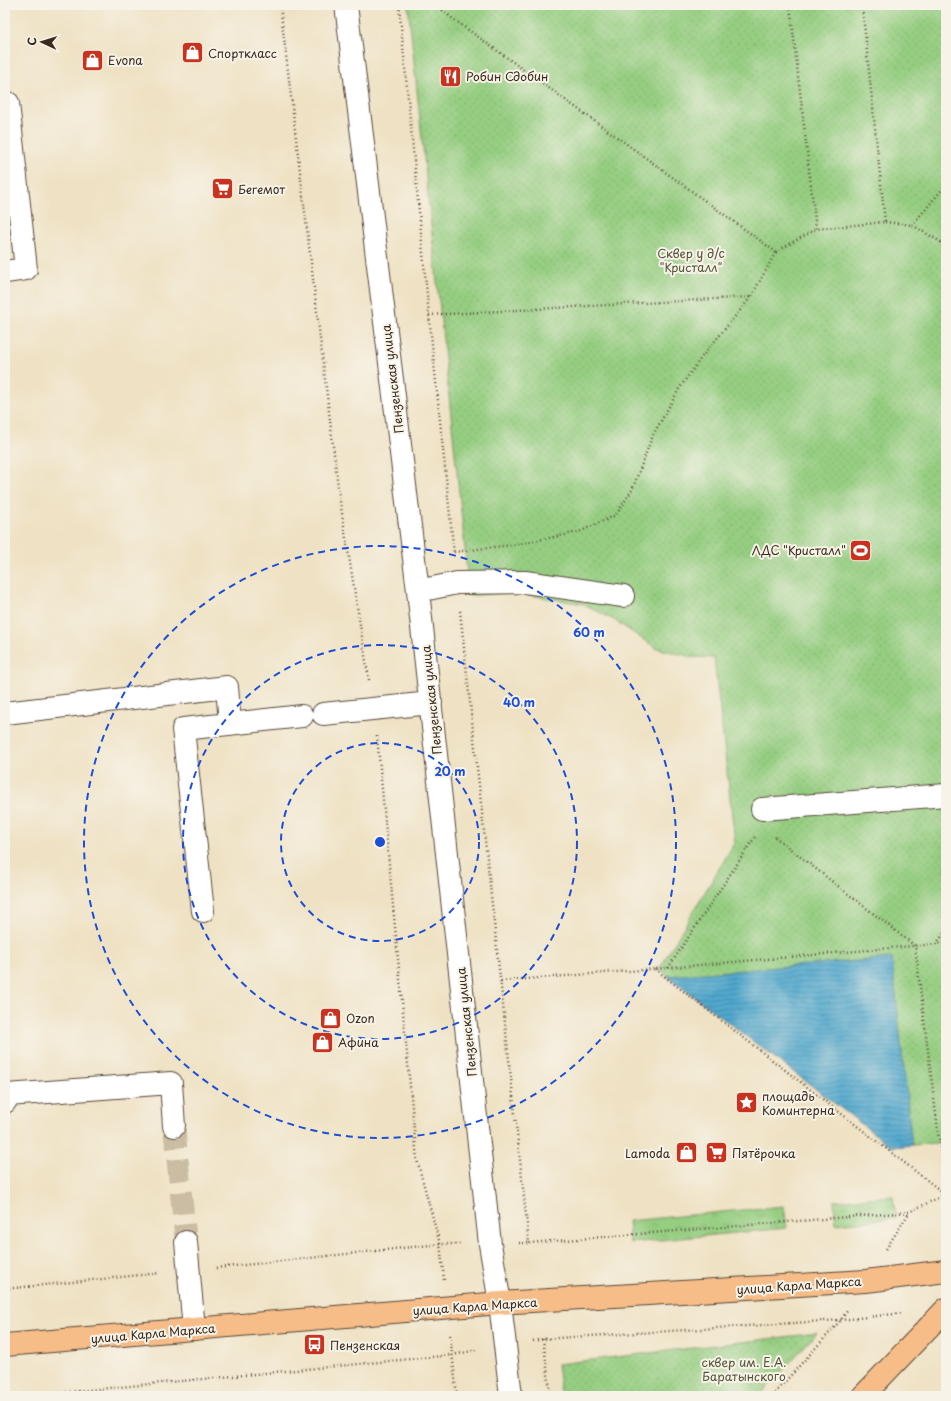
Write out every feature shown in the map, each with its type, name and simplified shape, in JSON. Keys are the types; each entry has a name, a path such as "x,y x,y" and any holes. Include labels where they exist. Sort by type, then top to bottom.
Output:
{"main road":[{"name":"улица Карла Маркса","path":"5,1345 500,1303 866,1281 946,1271"},
{"path":"863,1396 946,1308"}],"street":[{"name":"Пензенская улица","path":"346,5 418,591 490,1244 500,1303 511,1396"},
{"path":"5,104 8,103 26,269 5,272"},
{"path":"418,591 457,583 524,582 622,596"},
{"path":"5,713 227,688 230,724"},
{"path":"203,912 183,729 431,703"},
{"path":"762,809 946,795"},
{"path":"5,1102 8,1095 171,1083 174,1126"},
{"path":"186,1242 194,1329"}],"path":[{"path":"399,5 457,583 529,1243"},
{"path":"436,5 776,252"},
{"path":"790,5 816,229"},
{"path":"862,5 885,222"},
{"path":"912,225 946,184"},
{"path":"454,552 520,544 578,532 616,515 632,490 653,435 679,389 701,358 751,297 776,252 816,229 885,222 912,225 946,245"},
{"path":"429,315 751,297"},
{"path":"667,968 757,833"},
{"path":"774,836 915,946 946,1195"},
{"path":"936,944 946,931"},
{"path":"501,981 946,943"},
{"path":"655,969 946,1195"},
{"path":"5,1289 440,1244 529,1243 909,1212 946,1195"},
{"path":"543,1339 551,1396"}],"green space":[{"name":"Сквер у д/с \"Кристалл\"","path":"408,5 946,5 946,1142 892,1147 659,969 735,842 714,658 692,657 656,648 614,620 584,604 510,592 469,596"},
{"path":"893,1196 896,1218 836,1224 834,1201"},
{"path":"784,1206 787,1228 630,1243 628,1221"},
{"name":"сквер им. Е.А. Баратынского","path":"817,1333 759,1396 561,1396 557,1364"}],"water":[{"path":"892,958 912,1145 892,1147 667,976"}],"tunnel":[{"path":"174,1126 186,1242"}],"place":[{"name":"Спорткласс","path":"193,53"},
{"name":"Evona","path":"93,60"},
{"name":"Робин Сдобин","path":"451,76"},
{"name":"Бегемот","path":"223,189"},
{"name":"ЛДС \"Кристалл\"","path":"861,550"},
{"name":"Ozon","path":"330,1018"},
{"name":"Афина","path":"323,1042"},
{"name":"площадь Коминтерна","path":"746,1103"},
{"name":"Lamoda","path":"686,1153"},
{"name":"Пятёрочка","path":"717,1153"},
{"name":"Пензенская","path":"315,1345"}]}
